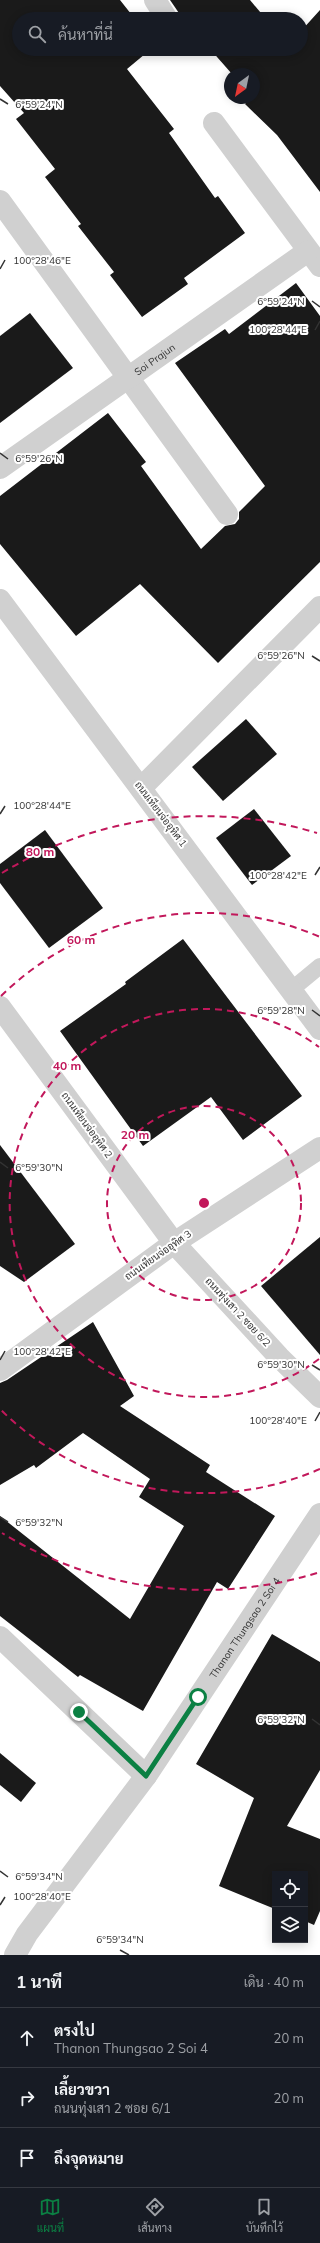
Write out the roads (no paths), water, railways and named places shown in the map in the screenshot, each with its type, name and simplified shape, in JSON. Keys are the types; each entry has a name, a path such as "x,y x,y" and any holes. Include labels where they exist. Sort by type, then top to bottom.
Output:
{"street":[{"path":"155,0 163,12"},
{"path":"214,123 314,259"},
{"path":"0,201 227,514"},
{"name":"Soi Prajun","path":"0,468 127,377 314,259"},
{"name":"ถนนเทียนจ่ออุทิศ 1","path":"0,600 320,1029"},
{"path":"141,788 320,607"},
{"name":"ถนนเทียนจ่ออุทิศ 2","path":"0,1007 174,1243"},
{"name":"ถนนเทียนจ่ออุทิศ 3","path":"0,1370 174,1243 320,1148"},
{"name":"ถนนทุ่งเสา 2 ซอย 6/2","path":"174,1243 279,1356 320,1397"},
{"name":"Thanon Thungsao 2 Soi 4","path":"15,1955 27,1934 146,1776 320,1514"},
{"path":"0,1637 146,1776"}],"lane":[{"path":"291,990 320,966"}]}
